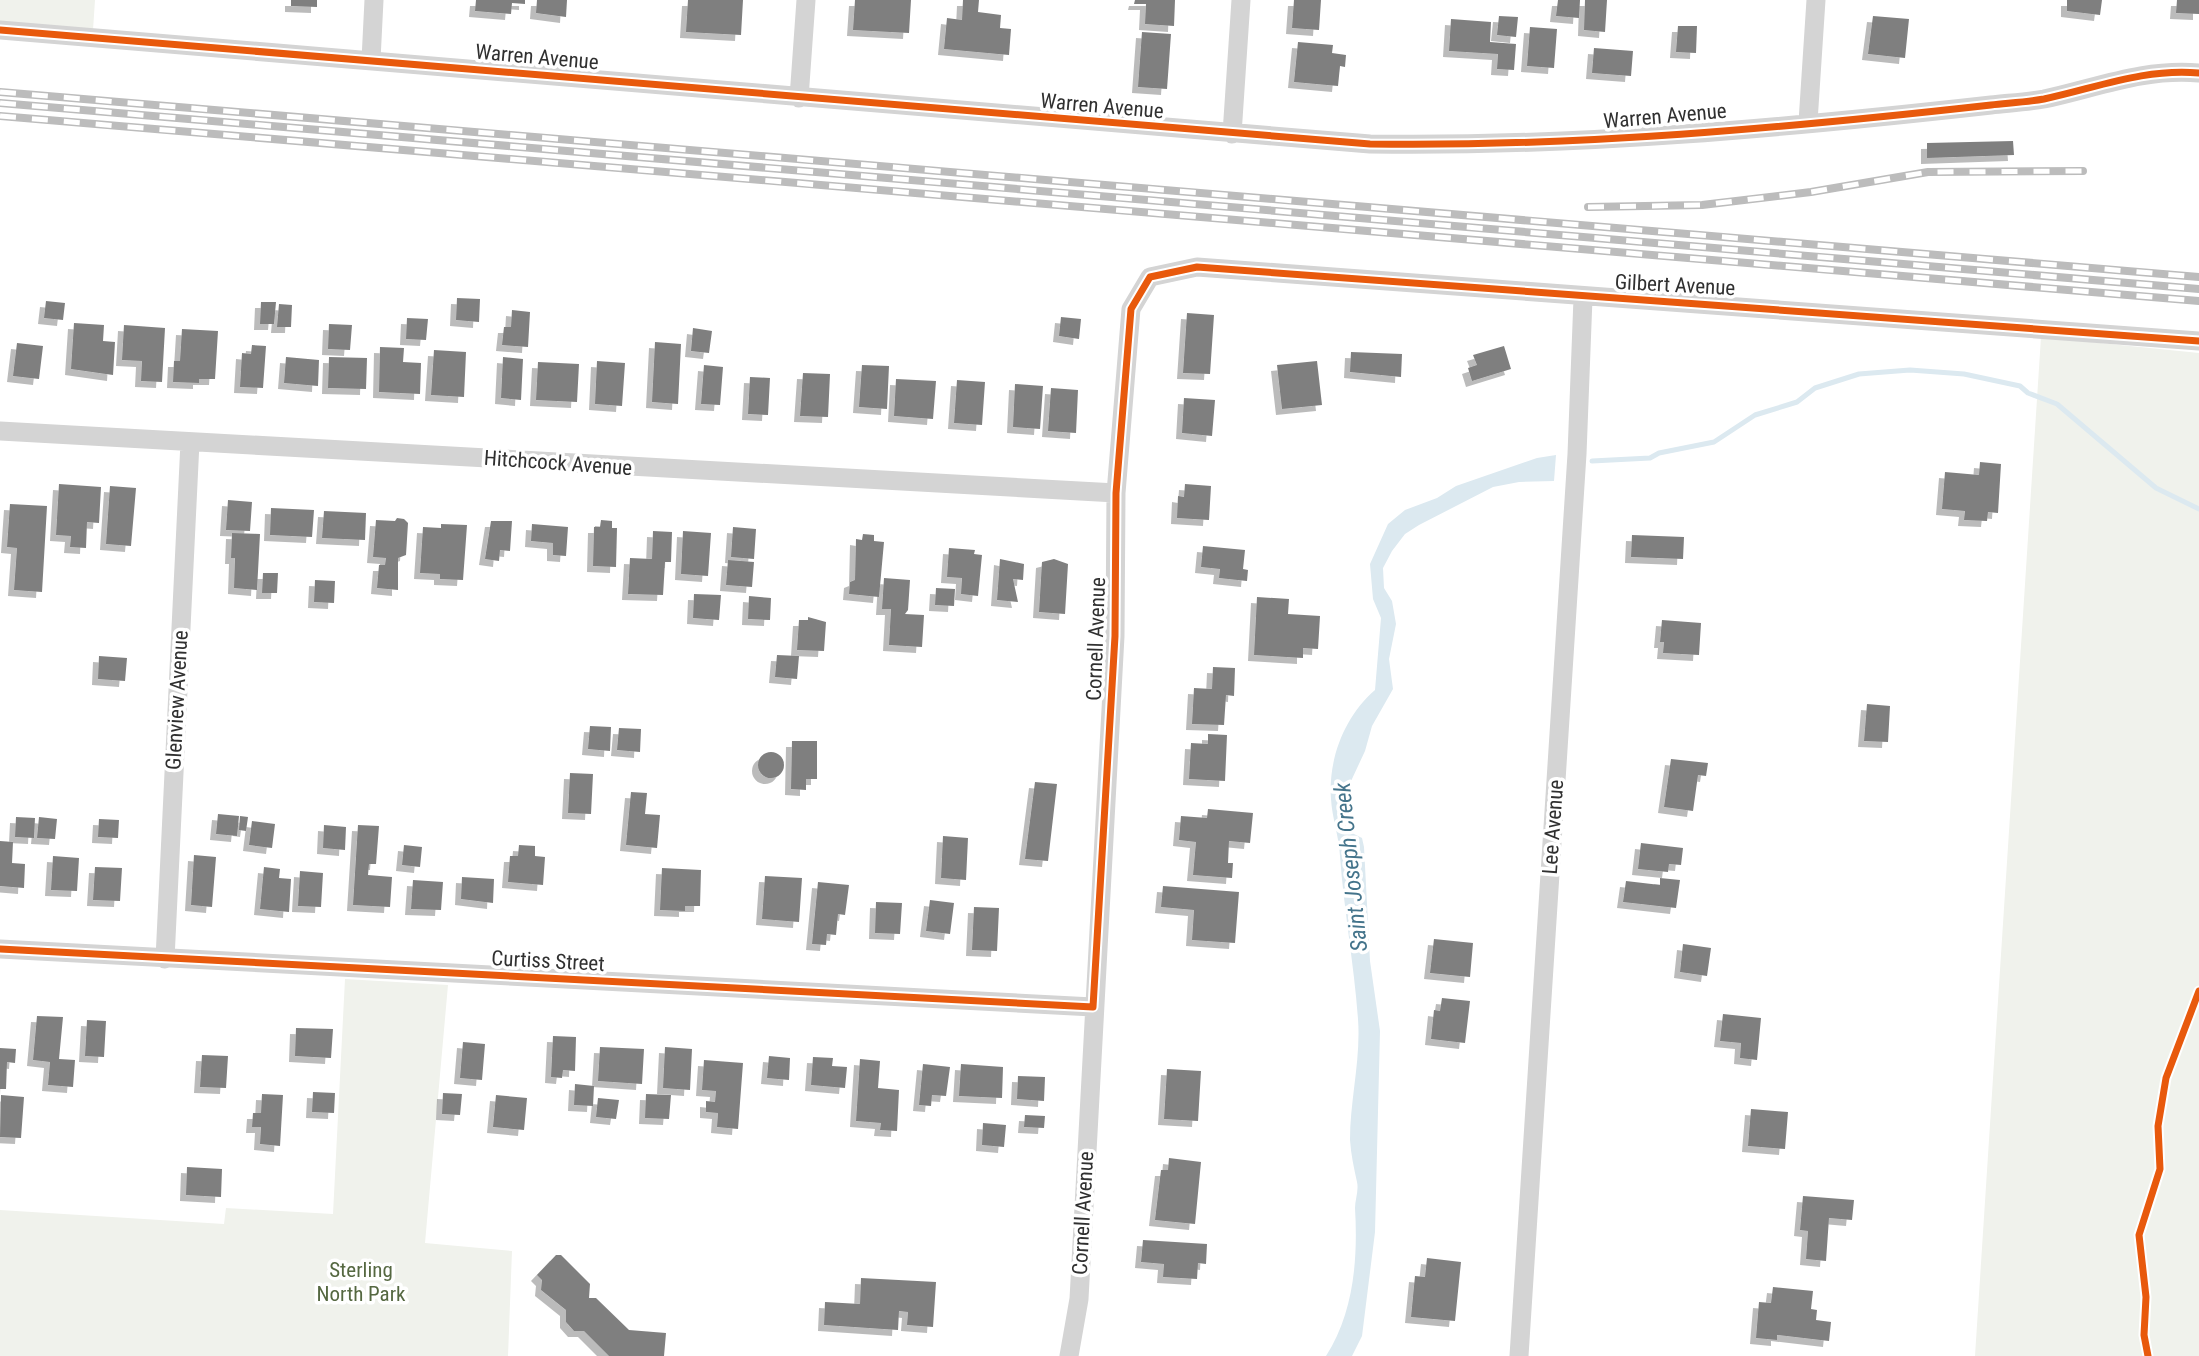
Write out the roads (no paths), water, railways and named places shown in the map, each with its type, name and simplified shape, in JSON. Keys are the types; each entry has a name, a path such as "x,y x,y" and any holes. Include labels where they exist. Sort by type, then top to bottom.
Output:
{"street":[{"path":"371,60 374,0"},
{"path":"799,98 806,0"},
{"path":"1232,134 1241,0"},
{"path":"1808,122 1816,0"},
{"name":"Warren Avenue","path":"0,30 1370,144 1469,145 1614,139 2043,99 2135,75 2199,73"},
{"name":"Gilbert Avenue","path":"1150,277 1196,267 1583,298 1842,312 2199,341"},
{"name":"Cornell Avenue","path":"1069,1356 1079,1299 1115,636 1116,493 1131,309 1150,277"},
{"name":"Lee Avenue","path":"1519,1356 1577,454 1583,298"},
{"name":"Hitchcock Avenue","path":"0,431 1116,493"},
{"name":"Glenview Avenue","path":"165,959 190,442"},
{"name":"Curtiss Street","path":"0,949 1093,1007"}],"water":[{"path":"1556,455 1554,481 1519,482 1493,487 1405,534 1383,568 1384,588 1392,601 1396,624 1389,659 1393,689 1372,726 1365,751 1345,794 1346,830 1362,838 1364,847 1370,961 1380,1031 1375,1232 1362,1336 1352,1356 1326,1356 1343,1322 1352,1285 1358,1188 1350,1140 1358,1019 1331,784 1336,753 1347,725 1364,700 1375,690 1381,618 1373,599 1370,564 1388,524 1405,510 1437,498 1456,486 1537,458"}],"waterway":[{"name":"Saint Joseph Creek","path":"1592,461 1650,458 1659,453 1714,442 1755,415 1797,402 1815,388 1859,374 1910,370 1964,374 2020,386 2028,393 2057,404 2156,488 2199,509"}],"railway":[{"path":"0,92 2199,277"},
{"path":"0,103 2199,289"},
{"path":"0,116 2199,301"},
{"path":"1588,207 1702,205 1811,192 1928,172 2083,171"}],"park label":[{"name":"Sterling North Park","path":"361,1282"}]}
